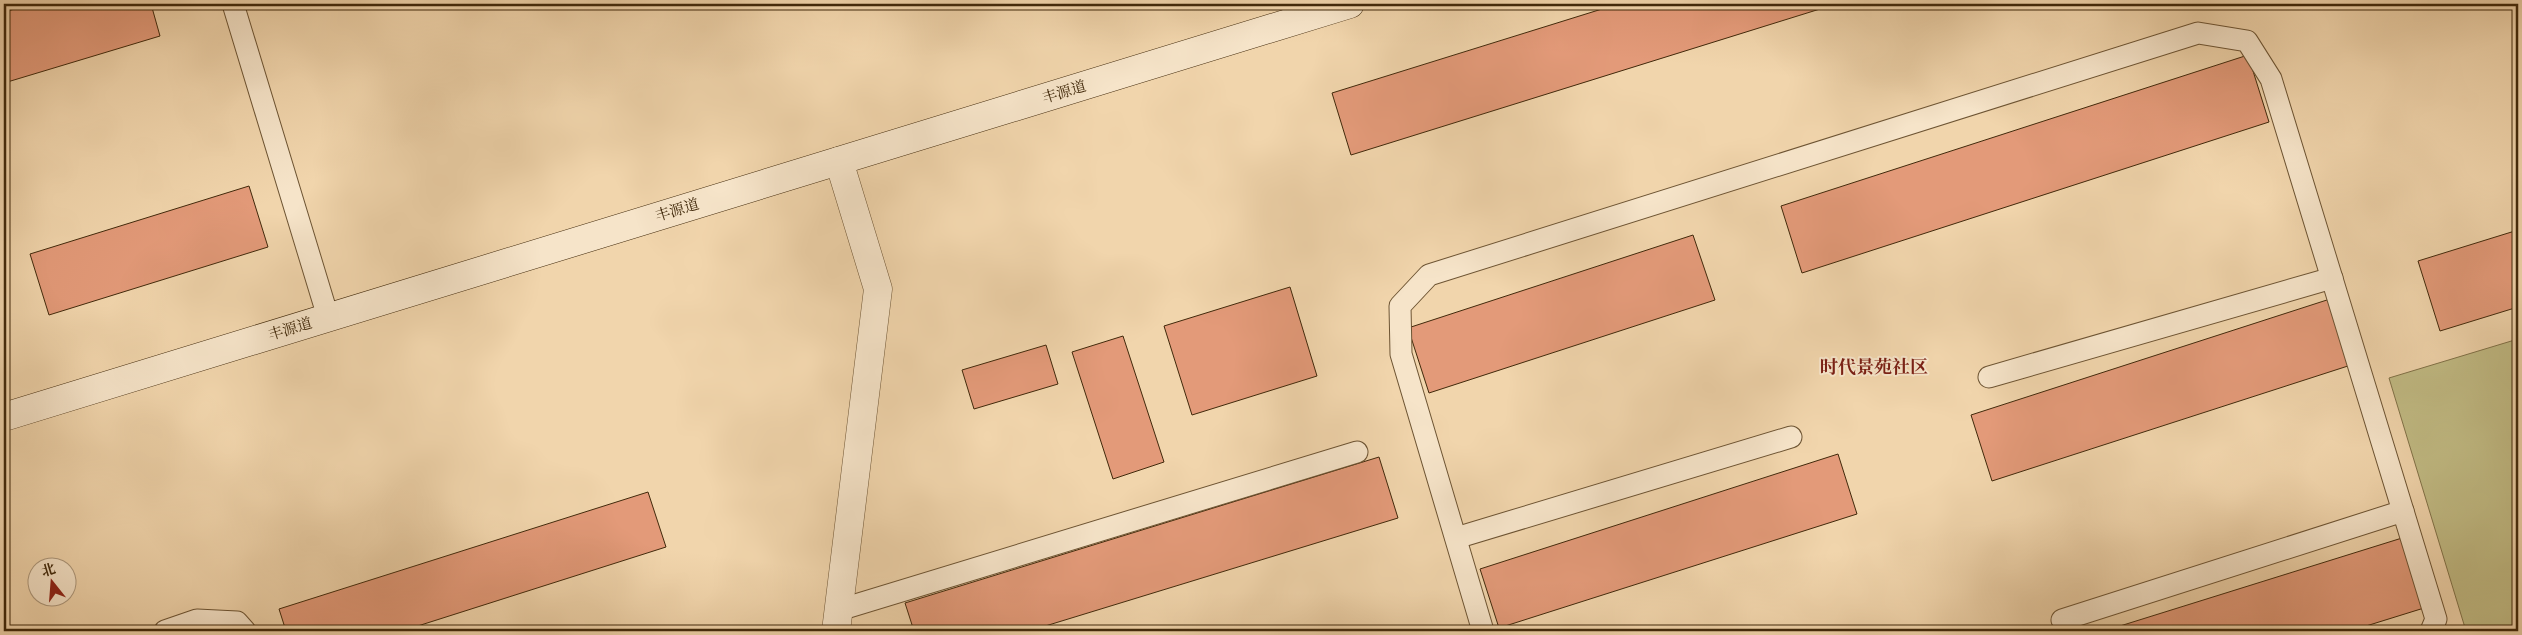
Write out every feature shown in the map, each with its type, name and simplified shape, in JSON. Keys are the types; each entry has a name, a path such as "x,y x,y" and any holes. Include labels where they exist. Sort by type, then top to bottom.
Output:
{"street":[{"name":"丰源道","path":"4,417 1350,4"},
{"path":"838,621 878,290 839,160"}],"lane":[{"path":"234,4 328,317"},
{"path":"1483,631 1401,354 1400,306 1429,275 2198,33 2247,40 2271,79 2436,619 2431,631"},
{"path":"1989,377 2332,278"},
{"path":"1456,538 1791,438"},
{"path":"838,621 1357,452"},
{"path":"2062,620 2403,511"},
{"path":"166,631 197,620 237,622 245,631"}],"shaded area":[{"path":"2518,339 2518,631 2466,631 2389,378"}],"building":[{"path":"32,4 151,4 160,36 4,83 4,12"},
{"path":"667,4 684,4 669,8"},
{"path":"1618,4 1836,4 1351,155 1332,93"},
{"path":"2248,55 2269,122 1802,273 1781,206"},
{"path":"249,186 268,247 49,315 30,254"},
{"path":"2518,230 2518,307 2440,331 2418,261"},
{"path":"1693,235 1715,300 1429,393 1408,328"},
{"path":"1290,287 1317,376 1192,415 1164,326"},
{"path":"2330,299 2351,365 1992,481 1971,415"},
{"path":"1123,336 1164,462 1113,479 1072,352"},
{"path":"1046,345 1058,384 974,409 962,370"},
{"path":"1838,454 1857,514 1499,628 1480,569"},
{"path":"1379,457 1398,518 1029,631 914,631 905,603"},
{"path":"648,492 666,547 402,631 286,631 279,609"},
{"path":"2402,538 2424,608 2350,631 2104,631"}],"district":[{"name":"时代景苑社区","path":"1874,367"}]}
